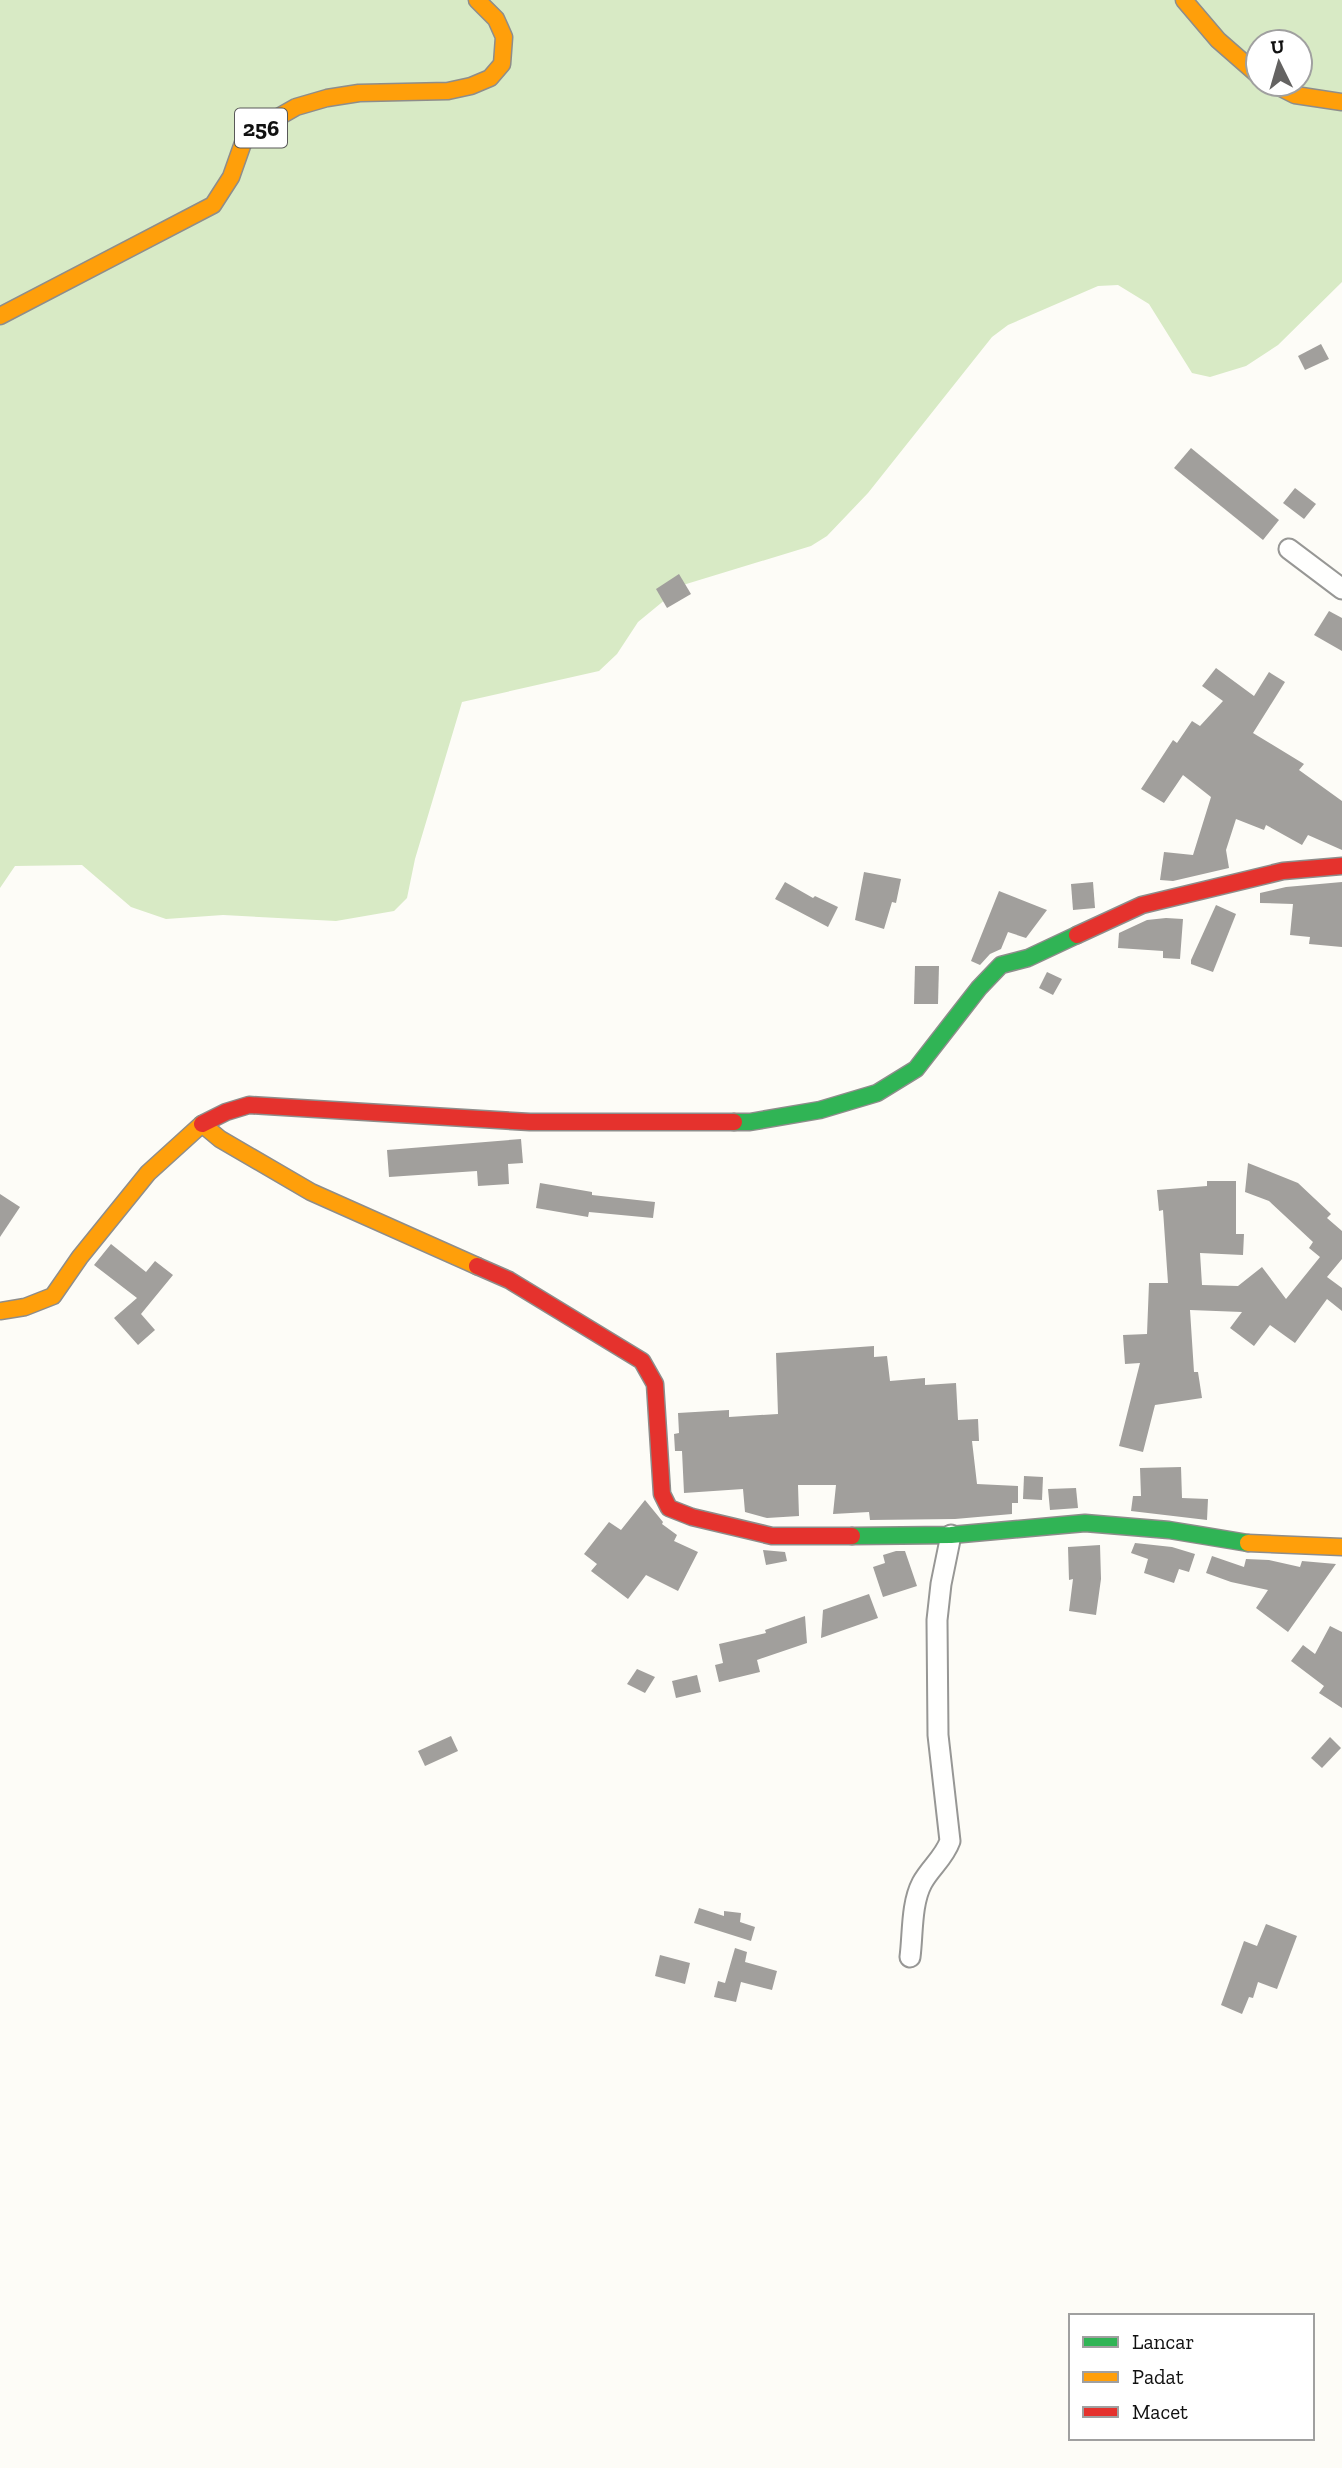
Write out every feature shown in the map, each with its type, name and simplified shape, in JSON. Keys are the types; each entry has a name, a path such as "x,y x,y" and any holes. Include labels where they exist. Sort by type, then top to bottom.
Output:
{"street":[{"name":"256","path":"0,316 213,205 232,176 243,144 258,130 298,106 360,93 432,94 459,90 493,74 501,65 505,50 504,32 497,18 477,0"},
{"path":"1184,0 1202,24 1244,65"},
{"path":"1314,98 1342,102"},
{"path":"1289,549 1342,589"},
{"path":"0,1311 25,1307 53,1296 80,1256 148,1173 202,1124 249,1105 530,1122 750,1122 820,1110 877,1093 916,1069 979,988 1002,965 1028,958 1142,905 1283,871 1342,866"},
{"path":"202,1124 220,1139 311,1192 509,1280 642,1361 655,1384 662,1494 669,1508 692,1517 772,1536 951,1535 1085,1523 1169,1530 1250,1543 1342,1547"},
{"path":"910,1957 918,1894 950,1841 938,1735 937,1620 951,1535"}],"green space":[{"path":"0,0 1342,0 1342,282 1278,345 1246,366 1210,377 1192,373 1149,304 1118,285 1098,286 1008,325 992,337 868,493 827,536 811,546 683,585 638,622 617,654 599,671 462,702 415,859 407,898 394,911 336,921 223,915 166,919 131,907 82,865 15,866 0,888"}],"building":[{"path":"1321,344 1329,359 1305,370 1298,356"},
{"path":"1191,448 1279,520 1263,540 1174,468"},
{"path":"1295,488 1316,504 1304,519 1283,503"},
{"path":"679,574 691,594 667,608 656,589"},
{"path":"1329,611 1342,618 1342,651 1314,635"},
{"path":"1216,668 1254,696 1269,672 1285,682 1253,733 1304,764 1299,770 1342,801 1342,850 1308,835 1302,845 1266,825 1264,830 1236,819 1226,850 1229,868 1173,881 1160,880 1164,852 1193,855 1211,797 1183,775 1164,803 1141,789 1173,740 1177,743 1192,721 1200,726 1223,701 1202,686"},
{"path":"864,872 901,879 896,903 892,902 884,929 855,920"},
{"path":"785,882 813,898 815,896 838,907 828,927 775,899"},
{"path":"1093,882 1095,908 1073,910 1071,884"},
{"path":"1342,882 1342,947 1309,944 1310,937 1290,935 1293,904 1260,903 1260,893 1286,887"},
{"path":"999,891 1047,910 1026,938 1008,932 1001,949 990,954 980,965 971,961"},
{"path":"1216,905 1236,914 1213,972 1191,964 1191,960"},
{"path":"1183,919 1180,959 1163,958 1163,951 1118,948 1119,933 1147,920"},
{"path":"915,966 939,966 938,1004 914,1004"},
{"path":"1047,972 1062,979 1053,995 1039,988"},
{"path":"521,1139 523,1163 508,1164 509,1184 478,1186 477,1171 389,1177 387,1150"},
{"path":"1248,1163 1298,1183 1331,1214 1327,1218 1342,1231 1342,1259 1327,1277 1342,1288 1342,1311 1327,1299 1295,1343 1270,1325 1254,1346 1230,1328 1242,1312 1190,1310 1194,1372 1198,1372 1202,1398 1155,1405 1143,1452 1119,1446 1140,1363 1125,1364 1123,1335 1147,1334 1149,1283 1168,1283 1163,1210 1159,1211 1157,1190 1207,1186 1207,1181 1236,1181 1236,1234 1244,1234 1243,1255 1200,1253 1202,1285 1238,1286 1262,1267 1286,1299 1320,1257 1309,1248 1313,1242 1269,1201 1245,1192"},
{"path":"540,1183 592,1192 592,1195 655,1202 653,1218 589,1212 588,1217 536,1208"},
{"path":"0,1194 20,1207 0,1237"},
{"path":"111,1244 146,1272 155,1261 173,1275 141,1314 155,1330 138,1345 114,1318 137,1298 94,1265"},
{"path":"874,1346 874,1357 887,1356 890,1381 925,1378 925,1385 956,1383 958,1420 978,1419 979,1441 972,1441 977,1484 1018,1486 1018,1503 1012,1503 1012,1514 955,1519 870,1520 869,1512 833,1514 836,1485 798,1485 799,1516 767,1518 745,1512 743,1489 684,1493 682,1451 675,1451 674,1434 679,1433 678,1413 729,1410 729,1417 778,1414 776,1353"},
{"path":"1181,1467 1182,1498 1208,1499 1207,1520 1131,1511 1133,1496 1141,1496 1140,1468"},
{"path":"1024,1476 1043,1477 1042,1500 1023,1499"},
{"path":"1076,1488 1078,1508 1050,1510 1048,1489"},
{"path":"645,1500 662,1524 677,1535 674,1541 698,1552 678,1591 646,1575 628,1599 591,1571 597,1564 584,1554 609,1522 621,1530"},
{"path":"1135,1543 1172,1547 1195,1554 1189,1572 1179,1569 1174,1583 1144,1573 1148,1559 1131,1553"},
{"path":"1100,1545 1101,1579 1096,1615 1069,1611 1073,1579 1069,1580 1068,1547"},
{"path":"763,1550 785,1552 787,1561 766,1565"},
{"path":"905,1551 917,1586 883,1597 873,1567 885,1563 883,1555"},
{"path":"1212,1556 1244,1567 1246,1559 1269,1560 1300,1567 1302,1561 1336,1564 1288,1632 1256,1608 1268,1590 1206,1573"},
{"path":"869,1594 878,1618 821,1638 823,1610"},
{"path":"805,1616 807,1643 757,1660 760,1672 719,1682 715,1665 723,1663 719,1644 766,1633 765,1630"},
{"path":"1330,1626 1342,1632 1342,1708 1319,1693 1324,1686 1291,1661 1303,1645 1315,1654"},
{"path":"637,1669 655,1677 645,1693 627,1684"},
{"path":"697,1675 701,1692 676,1698 672,1681"},
{"path":"451,1736 458,1751 425,1766 418,1751"},
{"path":"1330,1737 1341,1748 1322,1768 1311,1758"},
{"path":"699,1908 724,1916 724,1911 741,1913 740,1922 755,1927 751,1941 694,1923"},
{"path":"1266,1924 1297,1936 1277,1989 1258,1982 1253,1998 1249,1997 1242,2014 1221,2005 1244,1941 1257,1946"},
{"path":"735,1948 747,1952 745,1962 777,1971 772,1990 741,1982 736,2002 714,1997 718,1981 725,1983"},
{"path":"660,1955 690,1963 685,1984 655,1976"}],"traffic: fast":[{"path":"734,1122 750,1122 820,1110 877,1093 916,1069 979,988 1001,965 1028,958 1077,935"},
{"path":"852,1536 951,1535 1085,1523 1169,1530 1248,1543"}],"traffic: slow":[{"path":"0,316 213,205 231,177 243,143 261,127 296,107 359,93 448,91 490,78 502,64 504,37 496,19 477,0"},
{"path":"1184,0 1218,40 1244,63"},
{"path":"1314,98 1342,102"},
{"path":"0,1311 25,1307 53,1296 80,1257 148,1173 202,1124 220,1139 311,1192 477,1266"},
{"path":"1248,1543 1342,1547"}],"traffic: jam":[{"path":"1077,935 1142,905 1283,871 1342,866"},
{"path":"202,1124 226,1112 249,1105 530,1122 734,1122"},
{"path":"477,1266 509,1280 642,1361 655,1384 662,1494 669,1508 692,1517 772,1536 852,1536"}]}
